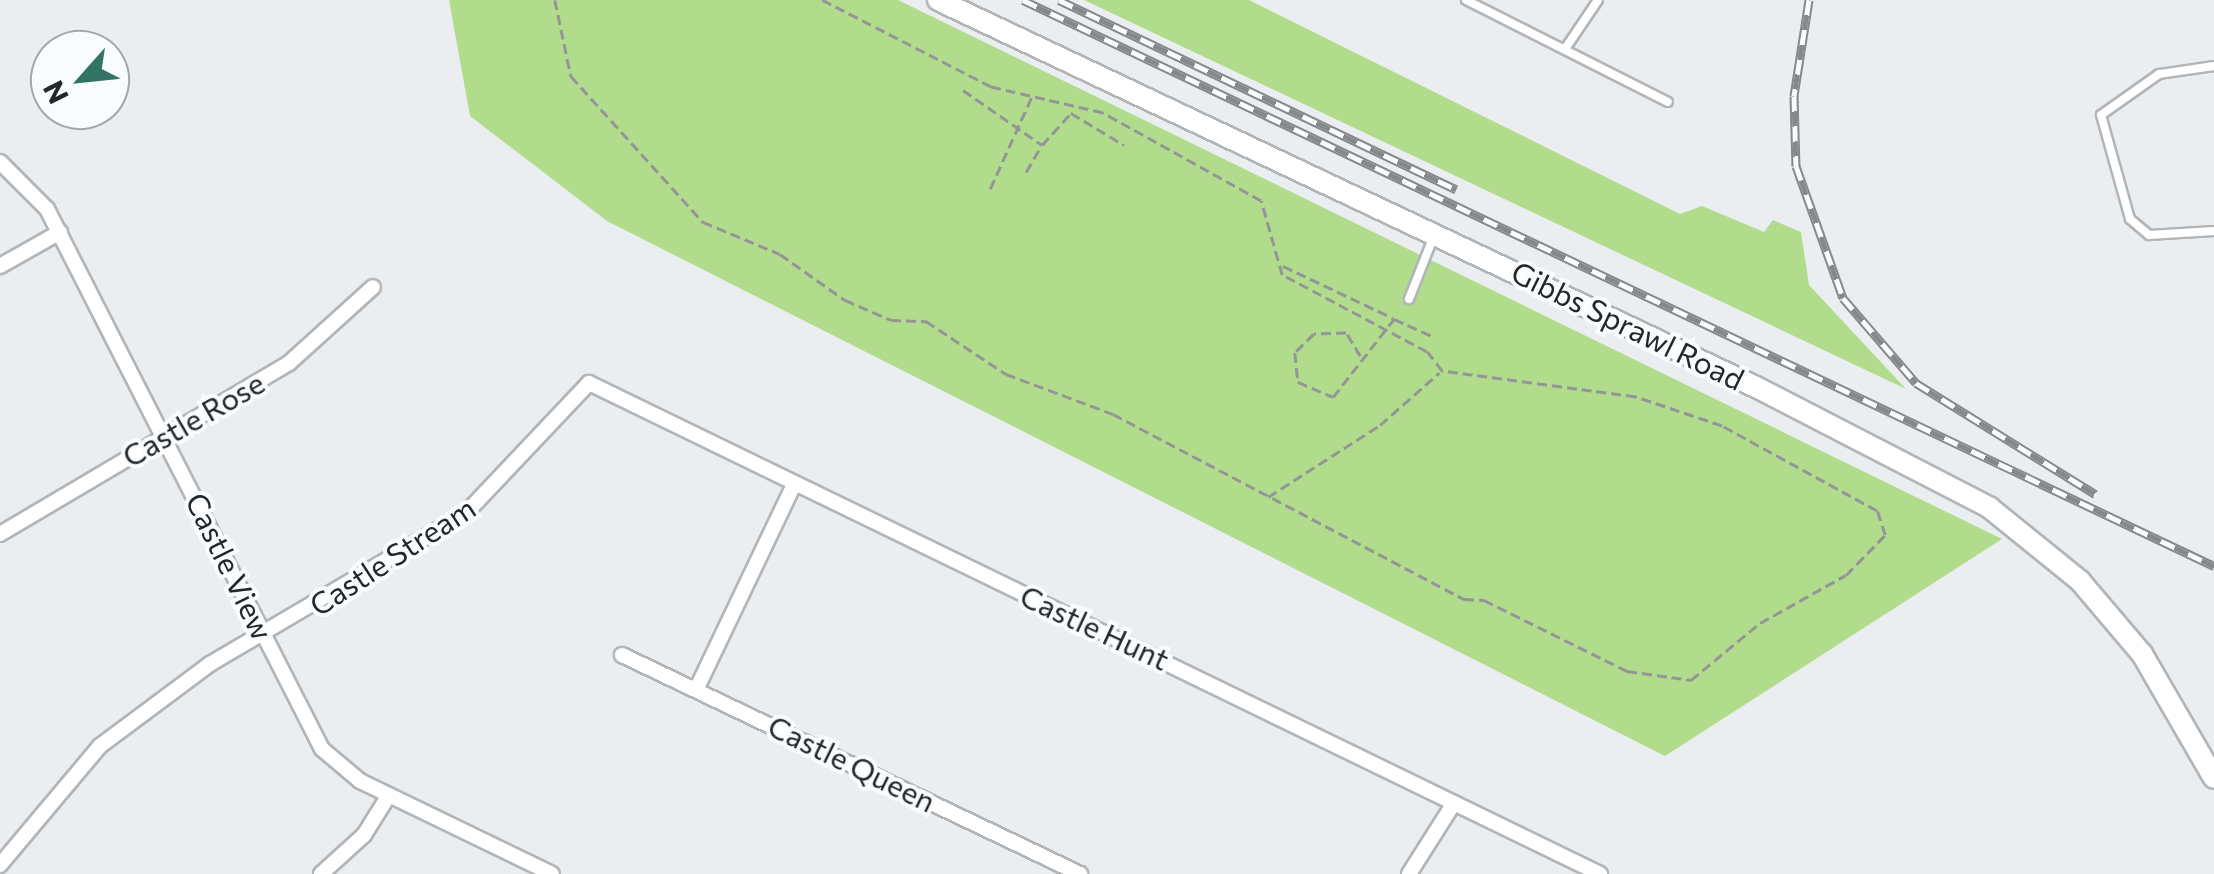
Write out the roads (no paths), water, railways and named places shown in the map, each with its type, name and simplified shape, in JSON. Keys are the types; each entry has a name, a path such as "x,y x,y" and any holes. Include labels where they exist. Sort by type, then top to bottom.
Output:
{"main road":[{"name":"Gibbs Sprawl Road","path":"938,0 1435,232 1990,508 2080,581 2142,654 2214,778"}],"street":[{"name":"Castle View","path":"0,162 35,192 60,232 322,748 389,795 552,874"},
{"path":"0,266 60,232"},
{"name":"Castle Rose","path":"0,534 290,363 374,287"},
{"name":"Castle Hunt","path":"589,382 1600,874"},
{"name":"Castle Stream","path":"0,865 100,746 264,634 466,513 589,382"},
{"path":"697,688 794,485"},
{"name":"Castle Queen","path":"622,655 1080,874"},
{"path":"321,874 364,835 389,795"},
{"path":"1409,874 1454,802"}],"lane":[{"path":"1466,0 1668,102"},
{"path":"1566,49 1598,0"},
{"path":"2214,66 2159,74 2100,116 2130,219 2149,235 2214,232"},
{"path":"1408,299 1435,232"}],"railway":[{"path":"1023,0 2214,566"},
{"path":"1059,0 1456,189"},
{"path":"1809,0 1794,96 1796,166 1843,298 1916,383 2095,494"}]}
